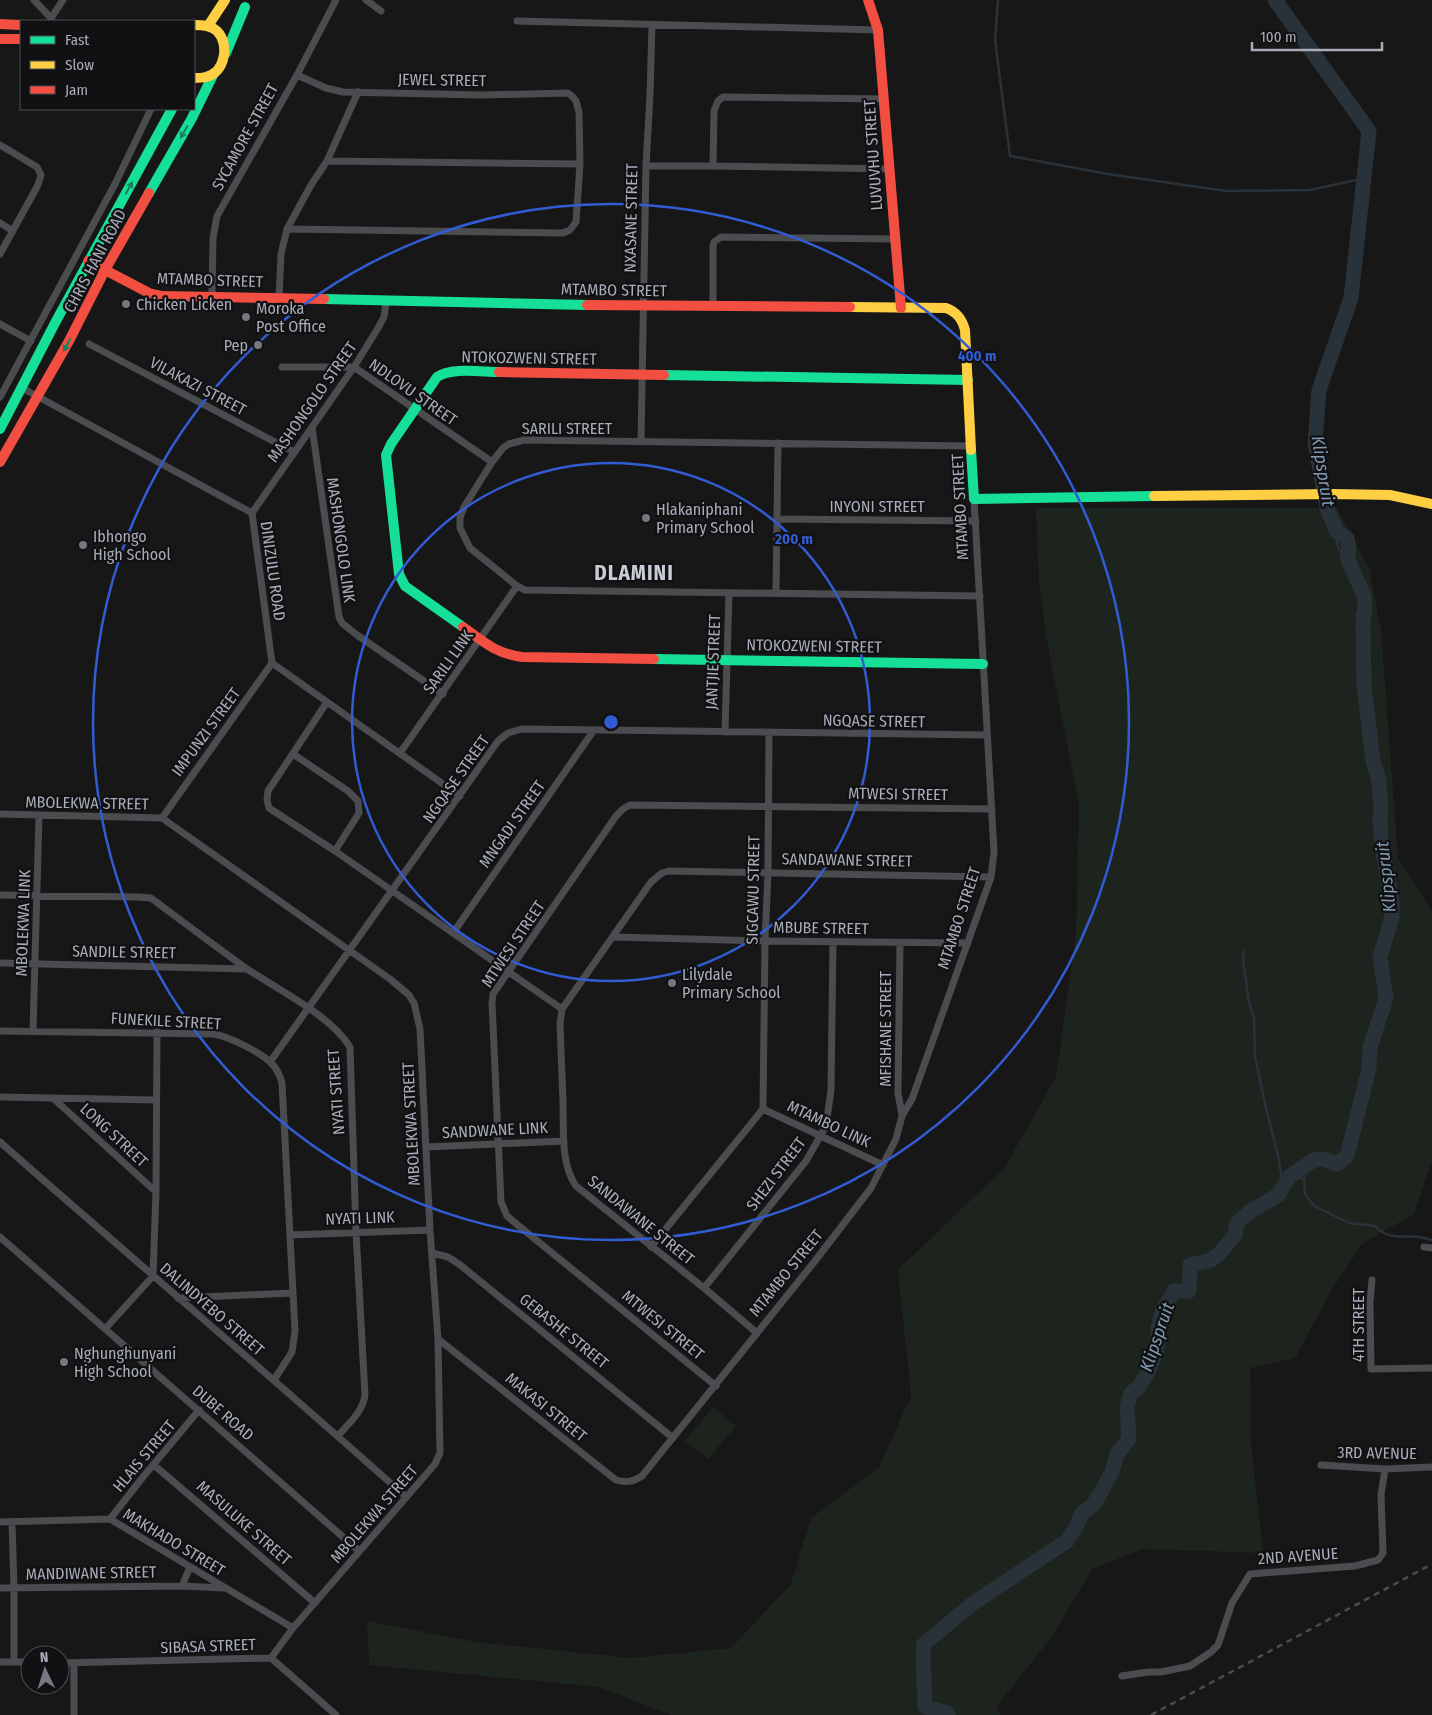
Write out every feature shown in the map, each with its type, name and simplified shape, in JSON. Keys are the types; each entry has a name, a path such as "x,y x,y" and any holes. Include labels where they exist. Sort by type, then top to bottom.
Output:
{"street":[{"path":"34,0 52,20 63,0"},
{"path":"208,26 225,0"},
{"name":"SYCAMORE STREET","path":"212,297 212,256 217,216 336,0"},
{"path":"366,0 381,11"},
{"name":"LUVUVHU STREET","path":"868,0 878,30 901,308"},
{"path":"224,42 247,4"},
{"path":"225,56 247,4"},
{"path":"518,22 878,30"},
{"path":"0,24 20,25"},
{"path":"195,25 208,26 216,30 224,42 225,56"},
{"name":"NXASANE STREET","path":"641,442 646,166 652,25"},
{"path":"0,39 20,39"},
{"name":"CHRIS HANI ROAD","path":"0,462 69,341 105,270 192,118 214,73 223,62 225,56"},
{"path":"195,78 206,77 214,73"},
{"name":"JEWEL STREET","path":"296,75 326,88 343,92 481,95 560,92 572,96 576,101 579,112 580,164"},
{"path":"279,298 281,254 287,229 311,185 327,161 358,92"},
{"path":"713,166 714,111 718,101 723,97 884,99"},
{"name":"CHRIS HANI ROAD","path":"0,397 115,184 151,110"},
{"name":"CHRIS HANI ROAD","path":"0,429 88,261 171,110"},
{"path":"0,145 37,167 41,174 38,185 0,254"},
{"path":"287,229 563,233 570,230 576,222 580,164 327,161"},
{"path":"646,166 889,169"},
{"path":"0,223 13,231"},
{"path":"713,307 713,246 714,242 721,237 894,239"},
{"name":"MTAMBO STREET","path":"88,261 149,293 162,296 643,306 946,308 958,314 962,319 965,330 992,809 994,852 992,877 912,1099 902,1116 896,1139 871,1188 716,1386 642,1476"},
{"name":"MASHONGOLO STREET","path":"252,513 354,367 384,317 386,302"},
{"path":"0,324 31,341"},
{"name":"VILAKAZI STREET","path":"89,344 294,452"},
{"name":"NDLOVU STREET","path":"282,367 354,367 492,462"},
{"name":"NTOKOZWENI STREET","path":"968,380 452,372 441,374 437,377 416,411 391,444 386,459 400,574 405,586 480,640 507,656 983,664"},
{"name":"DINIZULU ROAD","path":"22,388 252,513 272,663"},
{"name":"MASHONGOLO LINK","path":"312,427 339,617 342,623 356,635 443,694"},
{"name":"SARILI STREET","path":"972,446 524,440 509,444 492,462 464,507 460,518 460,528 470,548 517,586 525,590 980,596"},
{"path":"776,593 778,443"},
{"path":"974,499 1332,494 1390,495 1432,504"},
{"name":"INYONI STREET","path":"778,519 976,521"},
{"name":"SARILI LINK","path":"400,754 517,586"},
{"name":"JANTJIE STREET","path":"725,732 729,593"},
{"path":"272,663 460,796"},
{"name":"IMPUNZI STREET","path":"162,818 272,663"},
{"path":"328,702 268,791 266,800 269,808 335,851 562,1009"},
{"name":"NGQASE STREET","path":"270,1062 498,741 508,733 522,729 987,734"},
{"name":"MNGADI STREET","path":"454,933 594,730"},
{"name":"SIGCAWU STREET","path":"763,1109 765,941 768,873 768,733"},
{"path":"293,754 358,801 359,813 335,851"},
{"name":"MTWESI STREET","path":"716,1386 507,1216 501,1202 493,994 623,809 630,805 992,809"},
{"name":"MBOLEKWA STREET","path":"0,814 162,818 400,986 410,995 414,1003 420,1030 427,1147 430,1230 438,1339 440,1452 435,1464 293,1628 271,1658"},
{"name":"MBOLEKWA LINK","path":"33,1031 39,816"},
{"name":"SANDAWANE STREET","path":"758,1333 576,1186 569,1172 564,1140 560,1024 562,1009 651,882 662,873 670,871 992,877"},
{"name":"NYATI STREET","path":"0,895 151,898 343,1035 350,1047 356,1232 365,1395 364,1403 360,1410 338,1436"},
{"name":"MBUBE STREET","path":"614,937 968,943"},
{"name":"SHEZI STREET","path":"704,1288 806,1161 821,1135 828,1117 831,1090 833,942"},
{"name":"MFISHANE STREET","path":"900,942 898,1093 902,1116"},
{"name":"SANDILE STREET","path":"0,963 247,968"},
{"name":"FUNEKILE STREET","path":"0,1031 157,1032 224,1035 270,1062 279,1072 282,1083 295,1332 292,1352 274,1380"},
{"name":"LONG STREET","path":"153,1276 156,1192 157,1032"},
{"name":"LONG STREET","path":"0,1097 156,1100"},
{"name":"LONG STREET","path":"54,1098 156,1192"},
{"path":"651,1247 763,1109"},
{"name":"MTAMBO LINK","path":"763,1109 883,1165"},
{"name":"SANDWANE LINK","path":"427,1147 564,1140"},
{"name":"DALINDYEBO STREET","path":"0,1142 406,1497"},
{"name":"NYATI LINK","path":"290,1235 430,1230"},
{"name":"DUBE ROAD","path":"0,1237 360,1551"},
{"name":"GEBASHE STREET","path":"432,1254 448,1257 460,1264 673,1438"},
{"path":"105,1330 153,1276"},
{"name":"4TH STREET","path":"1372,1280 1370,1302 1371,1369 1432,1368"},
{"path":"178,1298 293,1293"},
{"name":"MAKASI STREET","path":"438,1339 616,1480 622,1482 635,1481 642,1476"},
{"name":"HLAIS STREET","path":"110,1519 199,1410"},
{"name":"MASULUKE STREET","path":"154,1465 315,1603"},
{"name":"3RD AVENUE","path":"1321,1465 1385,1469 1432,1467"},
{"name":"2ND AVENUE","path":"1122,1676 1161,1672 1190,1666 1211,1652 1218,1646 1232,1603 1250,1574 1355,1566 1378,1560 1383,1553 1382,1496 1385,1469"},
{"name":"MAKHADO STREET","path":"0,1522 110,1519 293,1628"},
{"path":"12,1522 14,1662"},
{"path":"182,1586 190,1567"},
{"name":"MANDIWANE STREET","path":"0,1588 182,1586 223,1588"},
{"name":"SIBASA STREET","path":"70,1663 271,1658 336,1715"},
{"path":"0,1662 20,1662"},
{"path":"74,1663 74,1715"}],"shaded area":[{"path":"1036,508 1337,508 1369,568 1381,630 1398,858 1432,911 1432,1161 1414,1214 1363,1243 1331,1291 1295,1358 1250,1368 1251,1443 1263,1553 1143,1549 1092,1569 1051,1638 997,1706 1000,1715 671,1715 598,1687 369,1665 367,1621 476,1642 631,1658 731,1648 791,1584 811,1518 879,1467 911,1396 898,1270 1005,1167 1056,1077 1076,934 1079,806 1046,635 1039,582"},
{"path":"713,1407 736,1426 708,1459 685,1441"}],"waterway":[{"path":"998,0 995,40 1010,156 1108,174 1226,191 1310,190 1365,178"},
{"name":"Klipspruit","path":"948,1715 925,1706 924,1644 972,1604 1067,1541 1077,1525 1081,1514 1093,1505 1112,1472 1117,1454 1129,1439 1127,1407 1131,1393 1139,1387 1149,1370 1157,1350 1158,1328 1162,1312 1174,1291 1189,1291 1190,1265 1211,1260 1219,1254 1235,1235 1237,1223 1251,1211 1278,1195 1290,1176 1314,1160 1324,1159 1337,1164 1347,1156 1369,1069 1370,1047 1386,998 1380,957 1392,917 1392,901 1382,847 1379,781 1373,761 1364,686 1364,596 1347,557 1349,549 1347,538 1337,532 1327,508 1315,443 1319,390 1351,298 1369,131 1275,0"},
{"path":"1337,530 1336,539 1338,547 1349,561"},
{"path":"1363,593 1357,616 1363,628"},
{"path":"1244,951 1243,960 1249,1002 1254,1019 1255,1057 1278,1155 1283,1185"},
{"path":"1290,1176 1304,1178 1305,1193 1316,1207 1349,1223 1375,1226 1380,1231 1391,1236 1420,1237 1432,1240"}],"railway":[{"path":"1151,1715 1432,1564"}],"traffic: fast":[{"path":"226,53 245,7"},
{"path":"149,193 192,118 214,73"},
{"path":"0,429 55,323 171,110"},
{"path":"324,299 587,305"},
{"path":"463,627 405,586 399,574 386,455 391,444 437,377 458,371 499,372"},
{"path":"664,375 968,380"},
{"path":"971,450 974,499 1154,496"},
{"path":"654,659 983,664"}],"traffic: slow":[{"path":"208,26 225,0"},
{"path":"195,25 209,26 217,31 221,37 224,50 218,70 206,77 195,78"},
{"path":"850,307 946,308 959,316 965,330 971,450"},
{"path":"1154,496 1390,495 1432,504"}],"traffic: jam":[{"path":"868,0 878,30 901,308"},
{"path":"0,24 20,25"},
{"path":"0,39 20,39"},
{"path":"0,462 69,341 105,270 149,193"},
{"path":"88,261 149,293 162,296 324,299"},
{"path":"587,305 850,307"},
{"path":"499,372 664,375"},
{"path":"463,627 497,650 522,657 654,659"}],"place":[{"name":"Chicken Licken","path":"126,304"},
{"name":"Moroka Post Office","path":"246,317"},
{"name":"Pep","path":"258,345"},
{"name":"Hlakaniphani Primary School","path":"646,518"},
{"name":"Ibhongo High School","path":"83,545"},
{"name":"Lilydale Primary School","path":"672,983"},
{"name":"Nghunghunyani High School","path":"64,1362"}],"district":[{"name":"DLAMINI","path":"634,573"}]}
